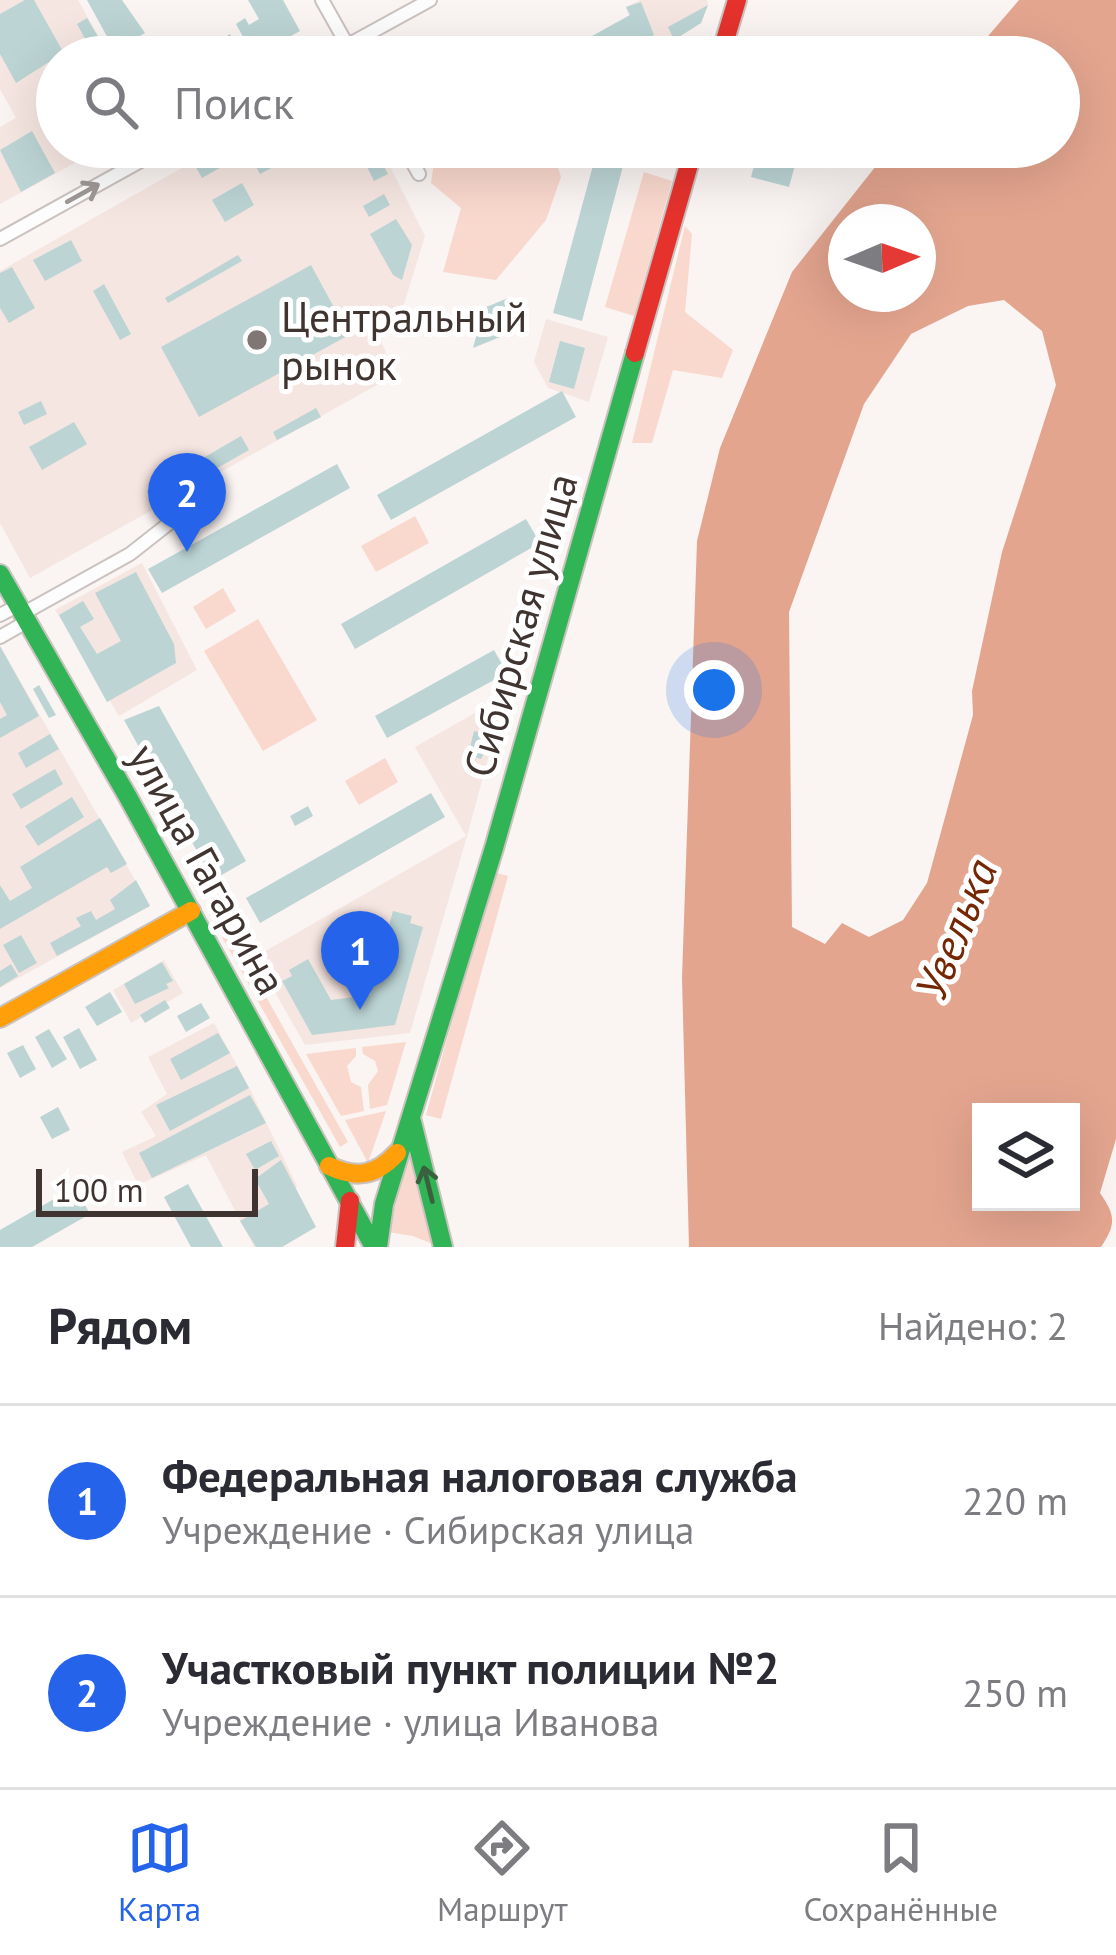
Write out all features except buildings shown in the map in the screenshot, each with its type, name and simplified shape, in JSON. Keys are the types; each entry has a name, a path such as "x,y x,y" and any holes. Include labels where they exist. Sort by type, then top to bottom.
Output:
{"street":[{"path":"322,0 342,36"},
{"path":"374,36 430,0"},
{"path":"726,36 737,0"},
{"path":"0,238 128,168"},
{"path":"415,168 418,174"},
{"name":"Сибирская улица","path":"376,1247 688,168"},
{"path":"0,637 24,613 130,554 172,521"},
{"name":"улица Гагарина","path":"0,574 376,1247"},
{"path":"0,615 24,613"},
{"path":"0,1018 191,911"},
{"name":"Сибирская улица","path":"412,1122 442,1247"},
{"path":"329,1166 354,1176 380,1172 403,1144"},
{"path":"346,1247 350,1201"}],"shaded area":[{"path":"0,0 78,0 98,36 36,36 36,168 66,168 0,204 0,127 16,118 0,89"},
{"path":"640,0 707,0 708,5 701,23 680,36 592,36 629,16 626,7"},
{"path":"182,168 391,168 425,236 404,304 373,321 395,375 30,578 0,523 0,271"},
{"path":"433,168 558,168 561,177 546,220 496,280 443,272 461,208 431,183"},
{"path":"644,172 672,181 634,316 605,307"},
{"path":"685,226 692,234 685,312 733,350 722,378 673,370 652,443 632,443"},
{"path":"546,319 608,337 589,402 548,388 534,362"},
{"path":"415,516 429,543 376,572 361,546"},
{"path":"142,563 197,670 119,716 55,610"},
{"path":"223,588 236,611 206,629 193,607"},
{"path":"258,619 317,720 263,751 204,651"},
{"path":"0,652 150,906 0,988"},
{"path":"505,696 467,836 410,1033 305,1045 255,957 466,836 415,747"},
{"path":"385,758 398,782 359,805 345,781"},
{"path":"493,872 508,876 441,1119 426,1115"},
{"path":"230,933 348,1142 340,1147 222,937"},
{"path":"164,960 183,993 131,1023 113,990"},
{"path":"214,1023 316,1227 282,1247 254,1247 206,1155 138,1185 122,1152 156,1136 141,1112 167,1094 148,1057"},
{"path":"406,1042 387,1105 370,1109 368,1085 378,1071 362,1047"},
{"path":"356,1048 347,1066 351,1082 361,1087 364,1111 341,1116 306,1054"},
{"path":"386,1111 368,1163 345,1120"},
{"path":"407,1145 440,1247 382,1231"}],"water":[{"name":"Увелька","path":"1019,0 1116,0 1116,1139 1100,1193 1111,1214 1101,1247 689,1247 682,978 697,541 720,448 792,272 828,227 828,312 936,312 936,204 846,204 874,168 1080,168 1080,36 988,36","holes":["1004,300 1042,331 1056,385 1002,552 972,691 973,715 927,883 903,920 869,937 842,923 825,944 792,927 789,612 864,404 911,334 968,306"]}],"traffic: fast":[{"path":"378,1247 384,1204 494,848 635,353"},
{"path":"0,574 374,1247"},
{"path":"412,1122 443,1247"}],"traffic: slow":[{"path":"0,1018 191,911"},
{"path":"329,1166 365,1173 397,1153"}],"traffic: jam":[{"path":"726,36 737,0"},
{"path":"635,353 688,168"},
{"path":"345,1247 350,1201"}],"place":[{"name":"Центральный рынок","path":"257,340"},
{"name":"Участковый пункт полиции №2","path":"187,552"},
{"name":"Федеральная налоговая служба","path":"360,1010"}]}
